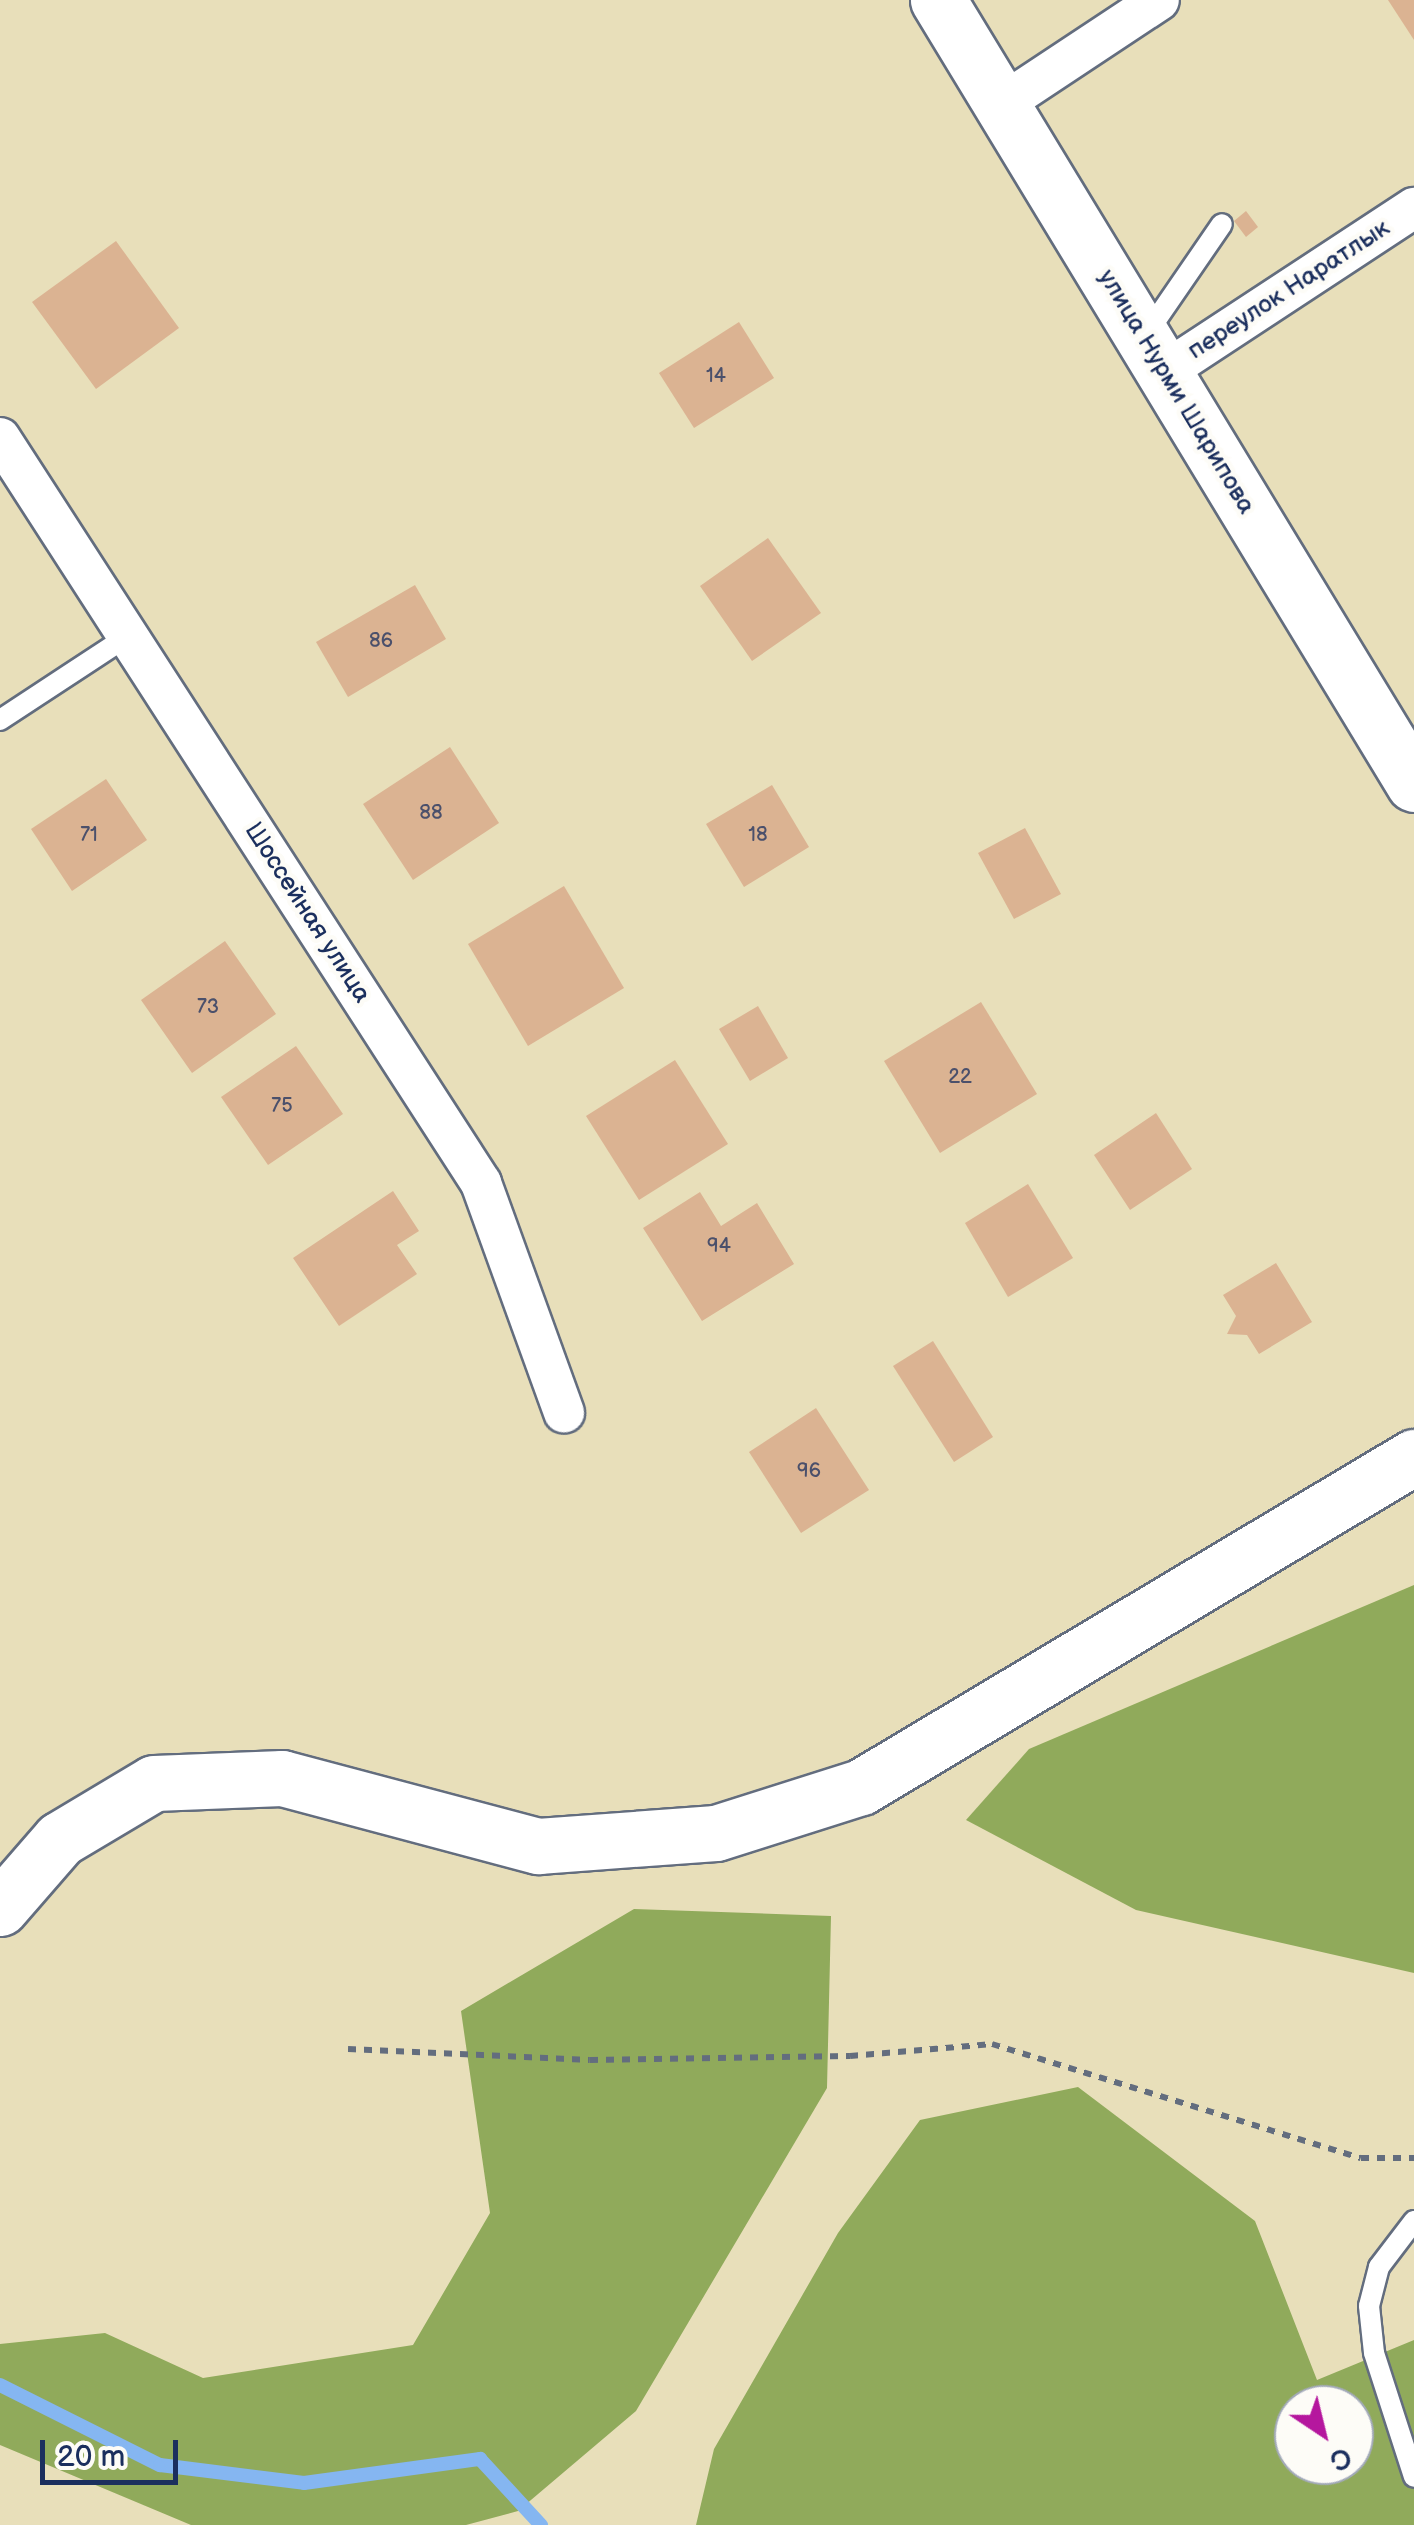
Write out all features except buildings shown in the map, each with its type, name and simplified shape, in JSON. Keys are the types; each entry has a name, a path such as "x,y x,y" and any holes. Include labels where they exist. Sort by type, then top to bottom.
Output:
{"main road":[{"name":"улица Нурми Шарипова","path":"938,0 1414,784"},
{"path":"0,1908 60,1839 154,1783 282,1778 538,1846 716,1834 861,1787 1414,1457"}],"street":[{"path":"1002,104 1159,0"},
{"name":"переулок Наратлык","path":"1154,355 1414,208"},
{"name":"Шоссейная улица","path":"0,438 480,1183 564,1412"}],"lane":[{"path":"1154,355 1222,224"},
{"path":"0,720 128,636"},
{"path":"1414,2220 1379,2268 1368,2306 1374,2353 1414,2477"}],"path":[{"path":"348,2049 590,2060 850,2056 992,2044 1361,2158 1414,2158"}],"green space":[{"path":"1414,1585 1414,1973 1136,1910 966,1820 1029,1749"},
{"path":"634,1909 831,1916 827,2088 636,2411 518,2511 466,2525 191,2525 0,2445 0,2344 105,2333 203,2378 413,2345 490,2213 461,2011"},
{"path":"1078,2087 1255,2221 1317,2380 1414,2340 1414,2525 696,2525 714,2449 838,2233 920,2120"}],"waterway":[{"path":"0,2385 160,2465 304,2483 480,2459 541,2525"}]}
